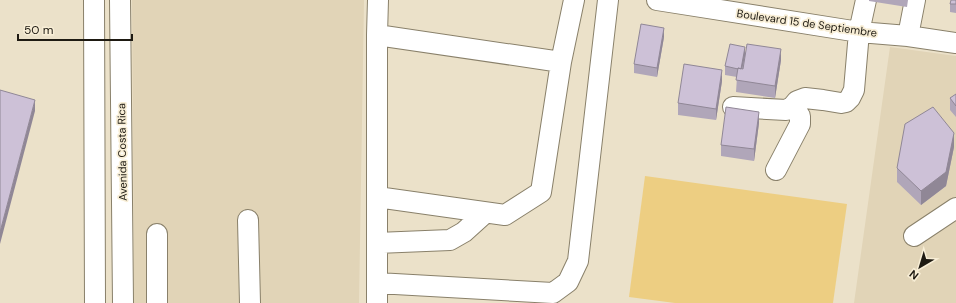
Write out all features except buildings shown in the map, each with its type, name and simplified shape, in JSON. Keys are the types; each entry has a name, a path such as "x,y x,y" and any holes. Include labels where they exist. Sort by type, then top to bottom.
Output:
{"street":[{"path":"94,0 95,303"},
{"name":"Avenida Costa Rica","path":"120,0 123,303"},
{"path":"378,0 378,303"},
{"path":"377,197 505,215 541,192 561,62 574,0"},
{"path":"378,283 553,293 568,282 578,261 608,0"},
{"name":"Boulevard 15 de Septiembre","path":"658,0 736,6 859,32 956,42"},
{"path":"733,107 786,110 792,107 797,101 805,98 841,103 846,102 854,90 859,32 866,0"},
{"path":"908,36 915,0"},
{"path":"377,36 561,62"},
{"path":"776,170 800,124 800,116 792,107"},
{"path":"914,236 956,208"},
{"path":"377,243 450,240 464,232 485,213"},
{"path":"248,220 250,303"},
{"path":"157,234 157,303"}],"shaded area":[{"path":"132,0 364,0 359,303 134,303"},
{"path":"890,47 956,56 956,303 854,303"},
{"path":"645,176 847,204 833,303 675,303 629,297"}]}
